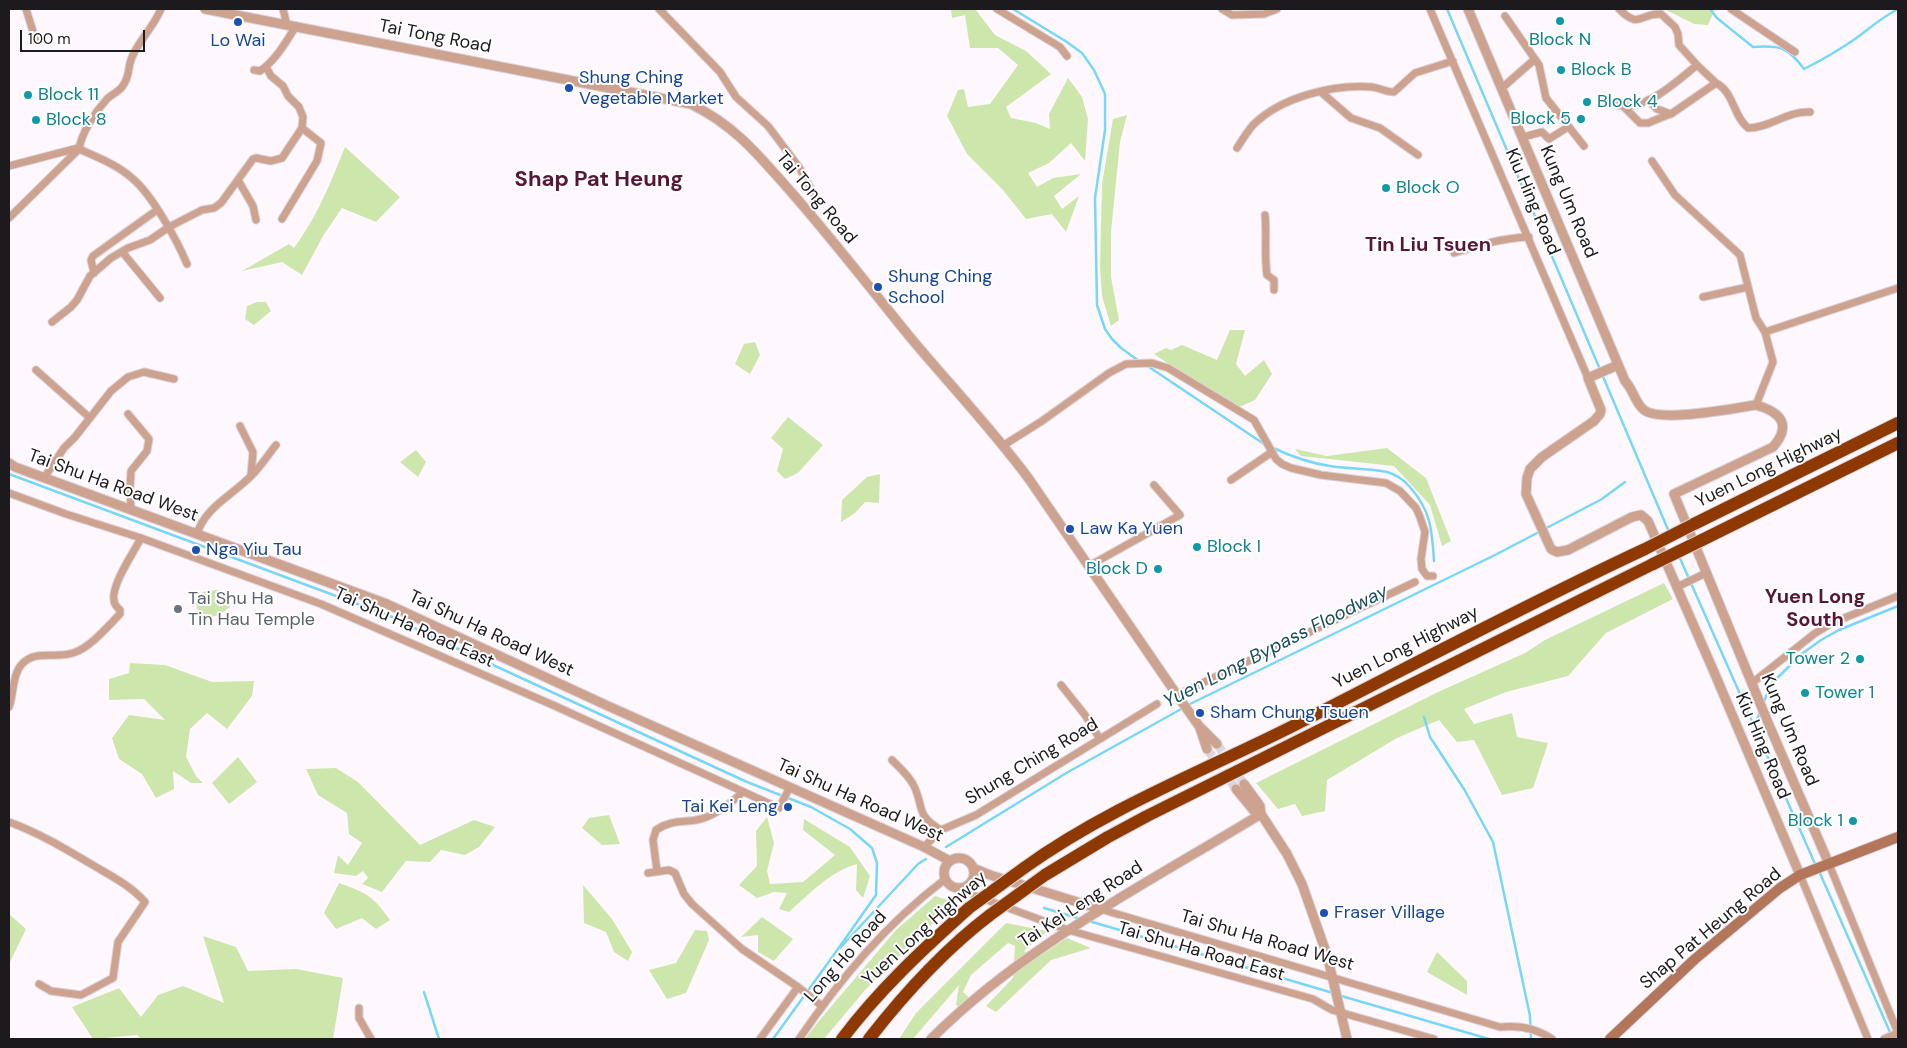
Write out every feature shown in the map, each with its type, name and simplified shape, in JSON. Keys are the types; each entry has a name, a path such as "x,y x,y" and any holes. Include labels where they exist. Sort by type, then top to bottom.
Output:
{"highway":[{"name":"Yuen Long Highway","path":"842,1039 904,968 969,908 1069,838 1130,805 1290,727 1500,619 1898,423"},
{"name":"Yuen Long Highway","path":"869,1039 935,964 990,915 1045,875 1108,837 1898,443"}],"main road":[{"name":"Shap Pat Heung Road","path":"1610,1039 1688,965 1737,922 1780,888 1802,875 1898,837"}],"street":[{"path":"26,9 36,41"},
{"path":"9,218 79,148 82,139 100,108 108,98 121,88 128,77 132,56 156,20 161,9"},
{"name":"Tai Tong Road","path":"205,9 691,104 726,123 747,142 810,214 958,394 1004,445 1199,726 1217,744"},
{"path":"254,70 260,71 266,67 279,52 291,26 283,9"},
{"path":"659,9 720,72 736,97 768,126 799,167 815,196 810,214"},
{"path":"997,9 1060,47 1068,56"},
{"path":"1222,9 1232,15 1264,14 1277,9"},
{"name":"Kiu Hing Road","path":"1430,9 1529,237 1601,410 1594,421 1542,457 1530,469 1527,478 1526,494 1551,549 1557,552 1568,550 1632,517 1641,515 1648,521 1802,875 1868,1039"},
{"name":"Kung Um Road","path":"1468,9 1618,365 1625,381 1630,386 1641,407 1652,414 1682,415 1756,405 1768,408 1779,417 1784,425 1782,436 1773,447 1674,494 1754,687 1825,866 1898,1033"},
{"path":"1619,9 1633,20 1656,13 1661,14 1675,27 1679,45 1697,65 1726,90 1742,122 1748,128 1762,126 1794,113 1810,112"},
{"path":"1731,9 1795,52"},
{"path":"1505,16 1542,70 1546,98 1584,146"},
{"path":"1056,56 1060,47"},
{"path":"1502,88 1535,59"},
{"path":"1237,148 1252,126 1271,110 1304,96 1321,92 1367,87 1375,87 1384,92 1394,92 1415,73 1453,61"},
{"path":"1697,65 1657,96 1648,100 1620,106 1640,123 1648,123 1671,114 1716,83"},
{"path":"52,322 77,300 86,281 110,258 150,240 168,227 221,203 253,159 271,161 282,158 302,128 303,117 299,108 288,96 283,86 271,76 266,67"},
{"path":"1321,92 1351,118 1380,128 1418,155"},
{"path":"1648,100 1663,112 1671,114"},
{"path":"1523,137 1542,132 1549,139 1568,127"},
{"path":"282,219 317,161 320,152 321,143 302,128"},
{"path":"9,166 79,148 109,163 134,179 168,227 187,264"},
{"path":"1652,161 1675,194 1740,255 1756,318 1765,332 1773,362 1756,405"},
{"path":"238,180 252,206 256,220"},
{"path":"94,273 93,256 157,210"},
{"path":"1265,215 1267,241 1265,261 1267,275 1274,280 1274,290"},
{"path":"1454,253 1486,242 1529,237"},
{"path":"124,251 124,254 160,298"},
{"path":"1703,297 1748,287"},
{"path":"1765,332 1898,288"},
{"path":"1004,445 1042,421 1108,373 1126,364 1152,363 1168,368 1214,394 1254,420 1274,456 1291,468 1321,475 1386,483 1400,491 1416,508 1420,516 1424,532 1421,559 1422,569 1427,576 1433,576"},
{"path":"1588,378 1618,365"},
{"path":"36,370 90,418"},
{"path":"44,478 64,448 111,391 128,378 144,372 174,380"},
{"path":"128,414 149,439 147,451 131,471 131,510"},
{"path":"240,426 253,452 251,476"},
{"path":"197,534 203,519 251,476 276,445"},
{"path":"1232,480 1274,456"},
{"name":"Tai Shu Ha Road West","path":"9,462 15,467 44,478 387,604 924,847 950,861"},
{"path":"1089,566 1180,515 1154,485"},
{"name":"Tai Shu Ha Road East","path":"9,493 66,514 142,538 322,604 376,626 780,808 790,787"},
{"path":"9,708 16,673 28,659 37,655 59,656 74,653 98,637 120,614 120,610 115,605 113,598 116,584 142,538"},
{"path":"1677,587 1706,573"},
{"path":"1177,695 1415,582"},
{"path":"1754,687 1814,634 1832,623 1898,596"},
{"path":"1061,684 1086,715 1100,739"},
{"name":"Shung Ching Road","path":"924,847 941,830 976,815 1158,704"},
{"name":"Tai Tong Road","path":"1199,726 1207,748"},
{"path":"892,760 906,773 914,786 923,817 941,830"},
{"path":"1240,786 1260,806 1261,814 1287,854 1302,884 1313,912 1333,979 1347,1039"},
{"path":"657,871 653,840 656,830 667,823 704,818 730,804 743,792"},
{"name":"Tai Kei Leng Road","path":"931,1039 949,1022 1026,960 1071,929 1261,814"},
{"path":"9,822 60,845 123,882 145,902 118,942 113,978 81,995 51,991 39,984"},
{"name":"Tai Shu Ha Road West","path":"944,880 945,866 950,861 957,858 965,859 973,868 990,875 1097,912 1355,984 1500,1027 1517,1026 1543,1032 1552,1039"},
{"path":"944,880 954,888 966,886 973,878 973,868"},
{"path":"648,873 669,870 675,873 684,894 692,904 742,949 798,986 820,1004"},
{"name":"Long Ho Road","path":"798,1039 820,1004 863,954 894,922 944,880"},
{"name":"Tai Shu Ha Road East","path":"961,888 976,896 1071,929 1313,999 1332,1010 1340,1010 1434,1039"},
{"path":"760,1039 798,986"},
{"path":"359,1008 359,1018 371,1039"},
{"path":"1884,1039 1898,1033"}],"green space":[{"path":"951,9 975,9 995,35 1026,51 1051,74 1006,107 1011,118 1036,123 1050,129 1049,114 1068,78 1082,97 1088,119 1085,161 1071,143 1049,163 1028,173 1037,187 1053,178 1081,174 1054,196 1062,209 1079,196 1066,232 1052,214 1026,219 1003,190 967,154 947,116 958,90 964,89 968,107 990,104 1018,65 998,48 970,48 965,15 952,18"},
{"path":"1664,9 1715,9 1708,25 1694,24"},
{"path":"1127,115 1120,142 1111,232 1111,277 1119,320 1111,326 1102,296 1100,267 1102,184 1113,119"},
{"path":"345,147 400,197 376,222 342,208 323,236 302,275 282,262 242,271 289,244 294,248 317,211"},
{"path":"257,302 266,302 271,311 254,325 245,319 247,306"},
{"path":"1230,330 1245,330 1236,364 1245,376 1264,360 1272,374 1255,400 1235,409 1154,354 1166,348 1171,350 1182,345 1217,360"},
{"path":"755,342 760,355 750,374 735,364 744,344"},
{"path":"788,417 823,445 798,473 785,479 777,471 783,449 771,438"},
{"path":"1387,448 1426,478 1451,541 1442,546 1430,505 1394,466 1301,456 1295,449 1327,456"},
{"path":"416,450 426,462 418,477 400,462"},
{"path":"880,474 879,503 865,502 855,513 841,522 842,500 867,477"},
{"path":"1664,583 1673,599 1606,633 1568,676 1506,692 1464,709 1474,724 1512,713 1517,737 1548,743 1533,788 1502,795 1474,740 1457,742 1439,720 1397,738 1327,780 1325,811 1302,816 1295,804 1278,809 1256,783 1438,692 1525,653 1545,640"},
{"path":"216,590 225,592 230,607 219,615 207,618 197,609 196,602 203,592"},
{"path":"130,663 165,665 212,682 254,681 252,696 227,729 207,713 190,729 186,757 196,776 203,783 191,783 173,771 174,789 156,798 142,774 119,759 112,738 129,715 165,720 144,699 109,700 109,679 129,673"},
{"path":"238,757 257,782 229,804 212,783"},
{"path":"336,768 358,782 420,845 474,820 495,827 479,847 465,855 441,850 430,862 406,861 382,892 362,884 368,878 363,871 356,876 334,873 338,855 348,865 362,843 349,834 347,813 318,795 306,769"},
{"path":"609,815 620,844 602,845 582,828 589,818"},
{"path":"767,817 774,843 767,871 770,884 803,882 835,855 803,830 804,819 850,847 870,876 863,898 856,890 857,864 847,867 829,878 789,912 779,909 787,893 774,892 757,898 739,885 757,866 756,831"},
{"path":"339,883 369,896 390,920 376,929 362,918 336,929 324,913"},
{"path":"583,885 612,919 632,952 628,961 614,952 606,932 584,923"},
{"path":"935,896 954,902 866,989 824,1039 805,1039 896,930"},
{"path":"9,914 26,929 9,964"},
{"path":"762,917 793,939 774,961 758,952 758,935 741,937"},
{"path":"1006,923 1047,931 1024,951 1038,957 1067,938 1091,948 1051,960 996,1012 986,1006 1013,978 1015,946 1008,943 971,975 963,992 974,1002 966,1011 956,1005 959,985 913,1039 899,1039 916,1013"},
{"path":"695,930 707,931 709,940 686,993 667,999 649,970 676,963"},
{"path":"203,936 236,947 248,971 296,969 343,978 333,1039 141,1039 137,1035 93,1039 72,1007 119,988 141,1017 158,995 183,986 224,1003"},
{"path":"1437,952 1467,981 1467,995 1427,972"}],"waterway":[{"path":"1013,9 1082,53 1094,70 1105,94 1105,130 1095,198 1097,305 1105,329 1112,339 1139,361"},
{"path":"1447,9 1669,532"},
{"path":"1710,9 1717,18 1753,47 1770,46 1783,49 1793,56 1804,69 1843,47 1898,9"},
{"path":"1146,365 1264,444"},
{"path":"1271,447 1315,463 1387,472 1402,479 1422,503 1426,512 1431,530 1434,561"},
{"path":"9,474 395,618 747,782 811,807 850,829 872,848 877,863 876,895 833,956"},
{"name":"Yuen Long Bypass Floodway","path":"1188,705 1495,555 1602,499 1625,482"},
{"path":"1679,556 1816,866"},
{"path":"1763,704 1771,684 1803,653 1839,630 1898,606"},
{"name":"Yuen Long Bypass Floodway","path":"946,847 1068,772 1183,708"},
{"path":"1755,725 1760,712"},
{"path":"1424,717 1430,737 1464,789 1493,842 1530,1016 1531,1039"},
{"name":"Yuen Long Bypass Floodway","path":"840,948 918,864 926,859"},
{"path":"1819,871 1893,1039"},
{"path":"1044,908 1081,919"},
{"path":"1089,921 1333,993"},
{"name":"Yuen Long Bypass Floodway","path":"773,1039 833,956"},
{"path":"424,992 439,1039"},
{"path":"1338,995 1489,1039"}],"tunnel":[{"path":"1217,744 1244,784"},
{"path":"1207,749 1236,789"}],"place":[{"name":"Block N","path":"1560,21"},
{"name":"Lo Wai","path":"238,22"},
{"name":"Block B","path":"1561,70"},
{"name":"Shung Ching Vegetable Market","path":"569,88"},
{"name":"Block 11","path":"28,95"},
{"name":"Block 4","path":"1587,102"},
{"name":"Block 5","path":"1581,119"},
{"name":"Block 8","path":"36,120"},
{"name":"Block O","path":"1386,188"},
{"name":"Shung Ching School","path":"878,287"},
{"name":"Law Ka Yuen","path":"1070,529"},
{"name":"Block I","path":"1197,547"},
{"name":"Nga Yiu Tau","path":"196,550"},
{"name":"Block D","path":"1158,569"},
{"name":"Tai Shu Ha Tin Hau Temple","path":"178,609"},
{"name":"Tower 2","path":"1860,659"},
{"name":"Tower 1","path":"1805,693"},
{"name":"Sham Chung Tsuen","path":"1200,713"},
{"name":"Tai Kei Leng","path":"788,807"},
{"name":"Block 1","path":"1853,821"},
{"name":"Fraser Village","path":"1324,913"}],"district":[{"name":"Shap Pat Heung","path":"599,180"},
{"name":"Tin Liu Tsuen","path":"1428,246"},
{"name":"Yuen Long South","path":"1815,610"}]}
